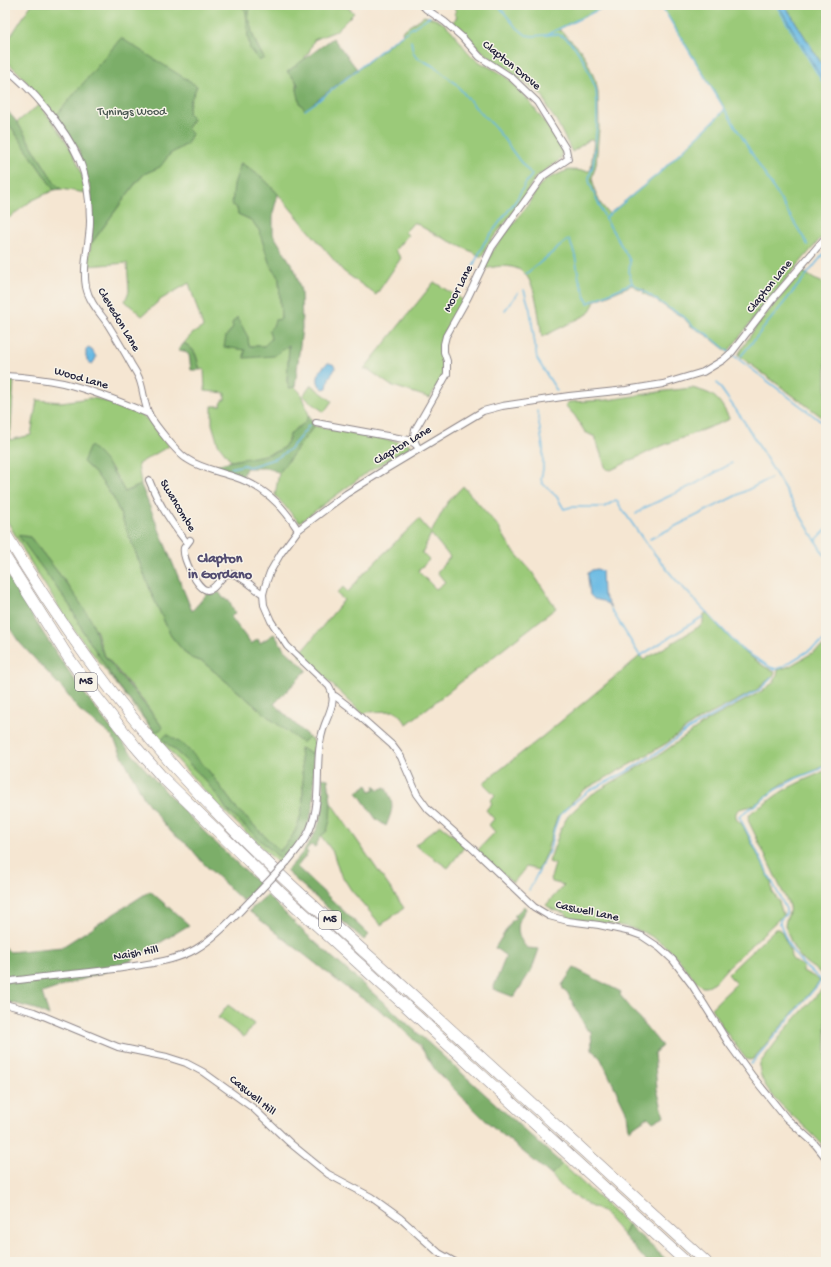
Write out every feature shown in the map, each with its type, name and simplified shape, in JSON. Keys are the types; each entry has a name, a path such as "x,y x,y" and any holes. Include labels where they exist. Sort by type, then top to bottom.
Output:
{"highway":[{"name":"M5","path":"5,533 59,620 92,666 154,743 212,808 259,854 706,1262"},
{"name":"M5","path":"5,557 68,657 95,695 135,746 163,778 280,892 686,1262"}],"street":[{"name":"Clapton Drove","path":"422,5 446,22 480,57 512,78 537,102 566,149 568,159"},
{"name":"Clevedon Lane","path":"5,68 32,93 49,113 67,138 79,160 88,192 90,214 85,269 87,289 94,306 119,342 140,380 149,414 176,449 186,459 206,468 238,478 263,490 275,501 298,530"},
{"name":"Moor Lane","path":"417,446 414,435 415,430 446,374 448,361 444,352 444,344 446,336 468,297 492,247 543,176 568,159"},
{"name":"Clapton Lane","path":"263,594 266,583 276,562 298,530 346,494 417,446 483,411 502,406 663,384 703,372 723,360 732,352 772,300 826,237"},
{"name":"Wood Lane","path":"5,376 28,377 63,383 114,400 149,414"},
{"path":"316,423 409,440 417,446"},
{"name":"Swancombe","path":"149,480 157,498 173,524 189,541 184,548 184,555 196,580 204,589 210,589 224,576 233,574 263,594"},
{"path":"263,594 266,611 285,643 295,655 328,686 332,695"},
{"name":"Naish Hill","path":"5,982 120,969 161,962 180,957 195,950 211,939 287,862 300,846 310,830 316,809 318,791 317,768 320,743 332,706 332,695"},
{"name":"Caswell Lane","path":"332,695 348,706 392,745 401,757 417,794 428,809 471,847 534,907 549,916 631,932 642,936 660,948 677,965 692,985 729,1044 757,1082 786,1118 814,1143 826,1158"},
{"name":"Caswell Hill","path":"5,1004 34,1012 118,1047 167,1057 186,1063 203,1072 253,1108 290,1143 328,1174 371,1197 400,1218 439,1253 455,1262"}],"green space":[{"path":"31,5 240,5 246,11 248,38 264,58 257,46 250,26 250,5 345,5 354,13 336,31 314,40 305,59 287,72 295,80 297,90 318,101 403,34 402,31 424,16 442,22 453,32 474,58 506,77 522,93 536,110 561,147 561,159 535,178 518,206 487,246 482,257 430,232 414,222 405,232 408,235 395,250 401,258 376,295 343,271 263,178 253,170 240,163 237,208 238,214 251,220 259,230 269,262 279,279 281,319 275,320 271,339 264,346 249,346 247,337 237,318 233,328 226,336 245,350 244,358 289,344 287,381 289,388 295,387 300,392 309,415 303,424 292,432 285,446 280,449 260,456 231,461 218,444 212,424 212,406 221,406 222,400 225,400 225,393 205,391 204,369 200,370 194,351 184,343 192,334 203,327 189,283 160,300 142,316 125,301 129,291 127,263 87,266 91,244 133,187 144,174 159,167 170,154 187,144 187,128 193,119 188,113 190,102 197,86 55,117 19,73 5,60 5,45"},
{"path":"240,5 250,5 250,26 257,46 264,58 259,61 250,49 246,11"},
{"path":"457,5 608,5 559,29 579,48 585,57 596,82 598,93 599,128 596,164 592,178 600,203 609,214 658,174 725,109 661,5 778,5 826,86 826,232 765,304 728,352 708,336 691,326 683,317 643,293 645,290 643,289 641,291 632,285 594,301 594,304 588,314 542,337 535,295 525,274 519,269 508,266 498,266 484,269 493,250 527,206 539,186 547,179 568,170 589,171 591,169 594,140 589,140 572,152 556,120 549,111 544,98 537,90 483,52 452,23 457,17 454,13 456,11 454,8"},
{"path":"785,5 826,5 826,71"},
{"name":"Tynings Wood","path":"121,38 197,86 190,102 188,113 193,119 187,128 192,134 187,144 170,154 160,167 144,174 91,244 91,191 78,148 55,117"},
{"path":"333,38 357,69 305,110 300,103 297,90 298,85 295,79 287,72"},
{"path":"39,105 57,127 72,152 81,172 86,193 61,189 54,182 17,122"},
{"path":"5,108 17,122 54,182 61,189 54,190 5,118"},
{"path":"5,118 54,190 31,201 5,221"},
{"path":"241,163 263,178 278,194 273,213 273,234 295,270 301,291 302,328 295,387 289,388 287,381 289,345 274,356 244,358 245,350 224,347 226,336 233,328 232,323 237,317 248,337 249,346 264,346 271,339 269,330 273,326 275,320 281,319 279,279 269,262 259,230 251,220 238,214 237,208 232,205 234,184"},
{"path":"802,271 814,279 826,284 826,420 738,355 757,325"},
{"path":"434,282 464,301 442,337 445,370 430,398 390,385 369,370 364,369"},
{"path":"184,343 194,351 200,370 191,370 189,355 184,351 178,350"},
{"path":"5,379 14,380 10,440 31,435 37,400 61,402 90,398 98,399 137,412 148,420 169,446 138,464 141,485 125,492 111,467 83,462 97,475 113,497 153,597 171,636 187,655 203,662 272,720 303,742 309,737 317,745 315,749 313,749 313,754 300,748 303,780 302,811 294,834 280,851 236,808 208,770 162,739 206,781 227,810 283,861 280,865 209,796 161,741 68,622 28,558 5,517","holes":["19,536 30,537 68,585 97,632 103,653 144,702 163,728 144,717 140,710 133,704 117,684 84,633 70,606"]},
{"path":"311,385 332,401 324,412 303,396"},
{"path":"692,388 706,392 715,397 722,405 729,418 728,420 659,447 611,470 606,469 595,437 585,432 575,416 565,405 569,402 608,400"},
{"path":"309,415 314,426 279,473 269,468 246,468 242,478 209,467 279,451 285,446 292,432 303,424"},
{"path":"314,426 410,444 410,447 365,474 300,522 275,495 279,473"},
{"path":"90,446 110,467 125,492 141,485 192,611 207,594 213,595 219,592 223,598 229,600 235,613 231,617 251,644 258,639 260,643 274,634 284,649 307,670 274,704 309,737 303,742 272,720 203,662 191,658 171,636 153,597 113,497 97,475 83,462"},
{"path":"463,486 498,526 511,548 532,572 556,608 407,724 397,712 394,711 367,712 364,715 299,655 344,600 337,594 343,587 348,592 364,573 419,519 431,533 447,503","holes":["431,534 450,557 437,572 445,582 436,589 418,571 429,560 422,553"]},
{"path":"18,535 30,537 62,578 91,620 104,655 163,728 156,732 143,717 140,710 133,704 117,684 84,633 70,606"},
{"path":"5,572 60,659 122,742 189,816 261,886 243,901 203,863 189,846 172,833 144,798 112,736 83,714 63,689 19,642 5,621"},
{"path":"706,613 743,651 765,667 775,671 774,675 755,691 695,722 667,743 584,790 557,817 547,851 538,870 526,867 513,883 477,851 495,832 489,825 494,819 486,810 492,803 490,801 495,795 483,783 542,737 640,656 644,660 700,626 703,623 703,615"},
{"path":"826,645 826,763 812,772 784,783 758,803 740,809 736,813 737,820 742,824 771,881 772,891 779,902 783,915 728,967 715,982 706,987 702,987 672,952 650,935 628,927 569,918 565,913 553,910 546,905 564,885 552,882 551,878 555,864 549,862 561,828 568,816 589,796 662,753 707,721 762,691 774,682 778,670 790,666"},
{"path":"167,734 185,746 208,770 236,808 280,851 294,834 302,811 303,780 300,748 313,754 314,793 309,822 303,835 283,861 227,810 206,781 162,739"},
{"path":"826,770 826,980 800,957 792,944 785,925 789,912 788,903 748,820 750,814 781,792"},
{"path":"322,778 328,779 331,803 330,820 327,831 321,836 315,847 311,845 306,850 308,853 297,867 369,935 364,940 286,871 299,857 315,833 321,816 323,803"},
{"path":"367,785 370,791 375,789 374,786 376,786 378,790 385,787 388,793 392,806 386,826 376,819 357,792"},
{"path":"331,803 404,908 381,925 351,890 339,871 333,852 321,836 327,829"},
{"path":"440,825 466,845 448,868 415,845"},
{"path":"150,891 189,925 122,966 42,993 49,1016 35,1009 5,1001 5,947 10,952 62,947"},
{"path":"267,895 306,934 562,1164 551,1175 485,1120 436,1071 420,1046 391,1018 344,986 249,911"},
{"path":"524,906 526,909 520,919 518,928 520,938 527,948 539,949 532,969 514,997 493,989 506,956 495,948 513,919 515,919 516,917 514,916"},
{"path":"775,929 781,931 794,961 803,966 803,971 820,981 753,1059 749,1060 746,1059 725,1031 711,1008 736,984 728,974"},
{"path":"574,968 621,992 620,995 662,1046 654,1053 657,1089 664,1116 653,1122 648,1117 629,1130 627,1113 601,1059 592,1049 591,1031 587,1030 567,992 563,989 562,985"},
{"path":"823,988 826,988 826,1150 819,1141 775,1098 766,1086 761,1074 760,1063 786,1029"},
{"path":"228,1005 254,1024 244,1037 218,1018"},
{"path":"562,1164 628,1225 623,1235 603,1212 588,1205 564,1189 551,1175"},
{"path":"628,1225 669,1262 647,1262 623,1235"}],"water":[{"path":"778,5 785,5 826,71 826,86"},
{"path":"88,348 92,350 96,357 92,364 88,362 86,357 86,349"},
{"path":"328,363 332,364 335,368 329,378 327,388 323,389 318,383 318,376"},
{"path":"597,569 602,571 603,594 611,608 603,601 594,599 590,595 588,573"}],"waterway":[{"path":"428,5 432,10"},
{"path":"498,5 515,26 526,35 533,36 557,34 566,38 575,47 584,61 596,89 597,104 597,123 593,165 589,178 590,184 605,218 630,261 629,273 632,283 670,309 682,315 694,327 707,334 730,353"},
{"path":"546,35 608,5"},
{"path":"661,5 808,245"},
{"path":"776,5 826,88"},
{"path":"305,110 394,40 430,16"},
{"path":"411,41 413,52 416,57 435,67 456,84 475,107 495,127 532,175 517,199 484,243 466,281"},
{"path":"605,218 658,174 725,109"},
{"path":"526,274 569,239 575,255 579,279 588,303 632,283"},
{"path":"741,356 826,251"},
{"path":"524,290 530,310 537,359 557,391"},
{"path":"505,310 518,293"},
{"path":"733,355 826,425"},
{"path":"717,383 745,423 826,558"},
{"path":"537,411 543,448 542,483 557,497 564,509 571,507 604,507 616,500 645,542 674,578 741,649 770,667 776,669 782,667 826,640"},
{"path":"231,468 244,465 249,467 277,458 290,449 309,425"},
{"path":"636,514 644,508 695,484 732,463"},
{"path":"650,539 771,478"},
{"path":"816,540 826,530"},
{"path":"611,609 640,656 702,617"},
{"path":"529,890 550,849 559,816 569,806 589,791 626,772 663,749 696,725 759,690 773,677"},
{"path":"826,765 775,790 739,816 786,909 786,914 780,920 780,923 787,941 801,962 826,986"},
{"path":"751,1064 822,980"}],"district":[{"name":"Clapton in Gordano","path":"220,568"}]}
